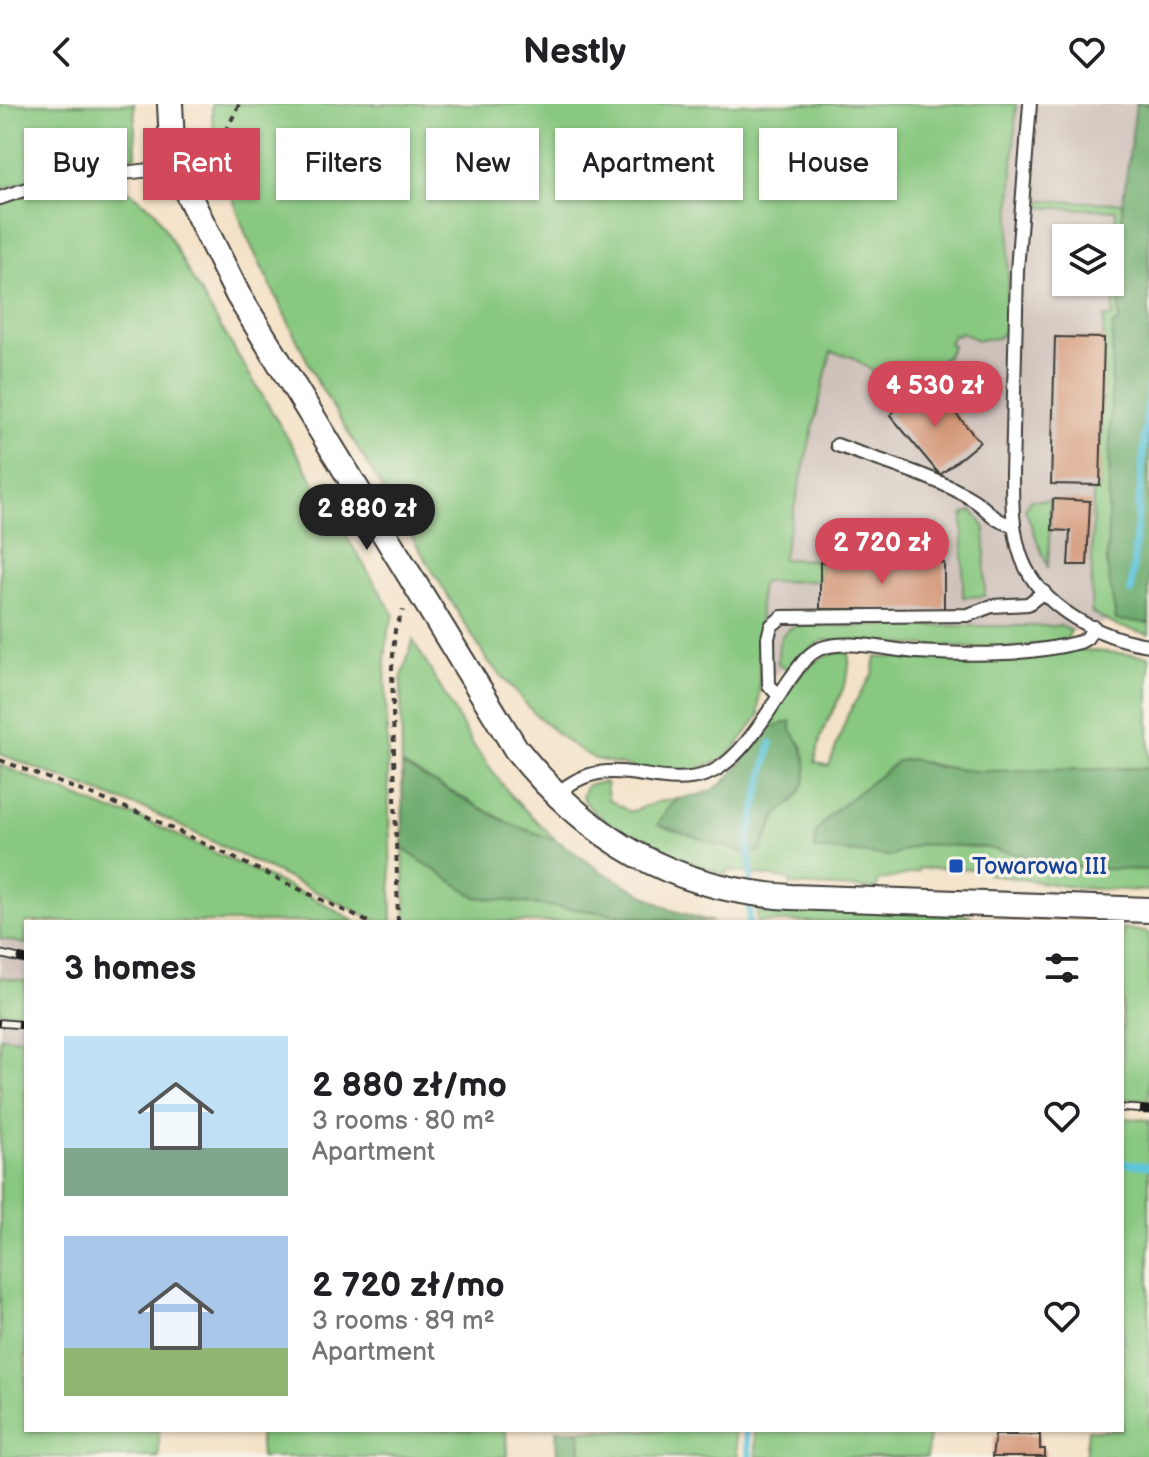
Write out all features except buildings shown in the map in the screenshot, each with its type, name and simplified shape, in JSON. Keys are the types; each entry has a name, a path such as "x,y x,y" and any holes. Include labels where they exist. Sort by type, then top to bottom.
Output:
{"street":[{"path":"170,104 172,128"},
{"path":"192,200 238,295 516,749 556,795 585,822 636,855 675,873 747,893 1149,910"}],"lane":[{"path":"1030,104 1017,270 1012,474 1014,525 1025,565 1044,592 1076,618 1117,638 1149,645"},
{"path":"0,198 42,184 85,176 143,173"},
{"path":"837,445 956,491 972,499 998,521 1014,525"},
{"path":"779,696 769,685 768,638 771,626 782,617 968,615 992,606 1028,604 1044,592"},
{"path":"556,795 573,781 594,773 686,777 716,770 741,749 804,660 817,650 830,646 936,653 1018,653 1080,642 1094,627"}],"path":[{"path":"228,128 239,104"},
{"path":"398,920 392,668 395,630 403,610 422,596"},
{"path":"0,760 142,814 364,920"}],"shaded area":[{"path":"1016,104 1136,104 1123,224 1052,224 1052,296 1121,296 1116,620 1020,645 817,637 755,695 757,581 822,347 944,350 958,328 1002,330"},
{"path":"0,939 24,944 24,981 0,977"},
{"path":"0,1012 24,1014 24,1039 0,1037"}],"green space":[{"path":"0,104 134,104 136,156 127,158 127,128 24,128 24,182 0,190"},
{"path":"212,104 1016,104 1005,331 998,338 977,340 961,332 958,336 954,334 948,355 902,391 852,357 831,352 782,559 820,560 820,581 763,582 760,587 759,716 734,749 721,760 694,770 640,769 595,759 567,742 533,712 487,660 318,383 246,235 233,200 260,200 260,128 214,128"},
{"path":"1136,104 1149,104 1149,623 1116,620 1107,565 1113,324 1119,323 1120,296 1124,296 1123,201"},
{"path":"127,191 155,211 194,282 394,615 388,631 385,661 392,920 374,920 148,810 0,754 0,205 24,195 24,200 127,200"},
{"path":"1031,200 1123,203 1122,224 1116,224 1116,210 1034,207"},
{"path":"1114,296 1120,296 1119,323 1113,324 1107,565 1116,619 1149,623 1149,634 1117,626 1092,613 1091,609 1093,491 1099,491 1104,317 1113,317"},
{"path":"1030,500 1051,500 1048,568 1025,509"},
{"path":"973,511 985,528 985,596 963,597 963,516"},
{"path":"795,626 1061,626 1071,631 1067,639 1015,648 825,640 786,669 778,664 779,646 785,632"},
{"path":"413,640 474,746 512,797 556,840 510,824 402,765 401,680"},
{"path":"1072,649 1149,656 1149,768 976,771 917,761 898,761 830,815 815,848 890,856 920,844 983,847 1083,868 1149,870 1149,891 1078,888 987,874 987,869 919,868 918,872 878,881 877,889 790,885 791,880 728,870 726,875 625,833 606,821 582,796 587,785 606,782 608,799 630,812 678,798 659,825 744,853 761,851 779,812 794,801 803,747 790,730 763,729 797,678 819,660 848,652 845,684 821,737 815,762 829,766 848,714 873,673 876,657 998,661"},
{"path":"791,721 791,730 804,755 805,781 795,799 774,820 761,851 744,853 658,825 680,799 710,791 726,780 763,729"},
{"path":"911,759 937,767 976,771 1149,768 1149,870 1083,868 983,847 920,844 890,856 815,849 816,832 830,815 898,761"},
{"path":"0,765 111,811 136,816 323,903 352,920 24,920 24,944 0,939"},
{"path":"402,765 510,824 556,840 604,873 671,910 706,920 664,920 476,897 403,849"},
{"path":"403,849 476,897 664,920 406,920"},
{"path":"790,909 969,915 976,920 757,920 757,912 789,915"},
{"path":"1124,928 1149,933 1149,1100 1124,1098"},
{"path":"0,977 24,981 24,1014 0,1012"},
{"path":"0,1037 24,1039 24,1432 159,1432 159,1457 0,1457"},
{"path":"1124,1118 1149,1120 1149,1457 1085,1457 1088,1432 1124,1432"},
{"path":"259,1432 506,1432 507,1457 261,1457"},
{"path":"556,1432 580,1432 581,1457 557,1457"},
{"path":"580,1432 734,1432 738,1457 581,1457"},
{"path":"754,1432 929,1432 927,1457 757,1457"}],"waterway":[{"path":"1131,592 1149,387"},
{"path":"749,920 751,870 748,841 771,743"},
{"path":"1124,1163 1149,1166"},
{"path":"745,1432 750,1457"}],"railway":[{"path":"0,954 24,960"},
{"path":"0,1023 24,1025"},
{"path":"1124,1108 1149,1110"}],"place":[{"name":"Towarowa III","path":"956,866"}]}
